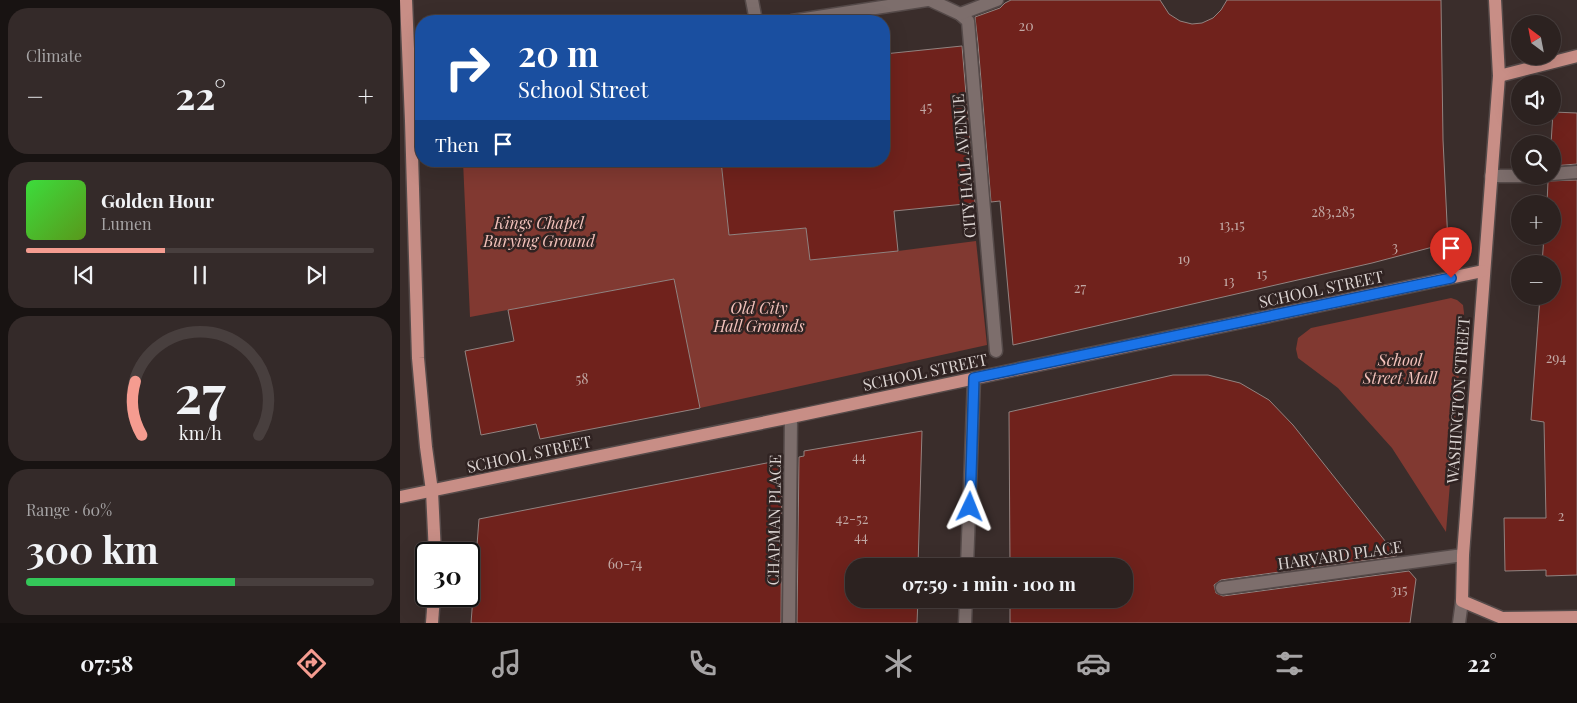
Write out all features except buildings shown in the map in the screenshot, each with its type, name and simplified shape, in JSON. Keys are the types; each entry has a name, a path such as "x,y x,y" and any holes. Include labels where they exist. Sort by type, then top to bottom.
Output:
{"main road":[{"path":"406,0 418,358 432,491 434,542"},
{"name":"WASHINGTON STREET","path":"1462,601 1463,555 1483,271 1499,76 1495,0"},
{"path":"1499,76 1577,56"},
{"name":"SCHOOL STREET","path":"400,497 791,417 1483,271"},
{"path":"1462,601 1502,618 1577,617"},
{"path":"432,623 433,607"}],"street":[{"path":"752,0 755,15"},
{"path":"831,15 928,0 960,14 997,0"},
{"name":"CITY HALL AVENUE","path":"960,14 968,21 996,352"},
{"path":"1561,173 1577,172"},
{"path":"1491,176 1511,176"},
{"path":"968,558 974,378"},
{"name":"CHAPMAN PLACE","path":"789,623 791,417"},
{"name":"HARVARD PLACE","path":"1222,588 1463,555"},
{"name":"WASHINGTON STREET","path":"1460,623 1462,601"},
{"path":"965,623 966,608"}],"green space":[{"path":"463,167 722,167 729,235 806,228 810,260 976,241 987,345 700,408 674,279 470,317"},
{"name":"School Street Mall","path":"1451,298 1463,305 1464,313 1446,532 1392,448 1338,388 1298,358 1296,349 1298,338 1311,328"}],"route":[{"path":"970,507 974,378 1451,278"}],"park label":[{"name":"Kings Chapel Burying Ground","path":"539,232"},
{"name":"Old City Hall Grounds","path":"759,317"}]}
